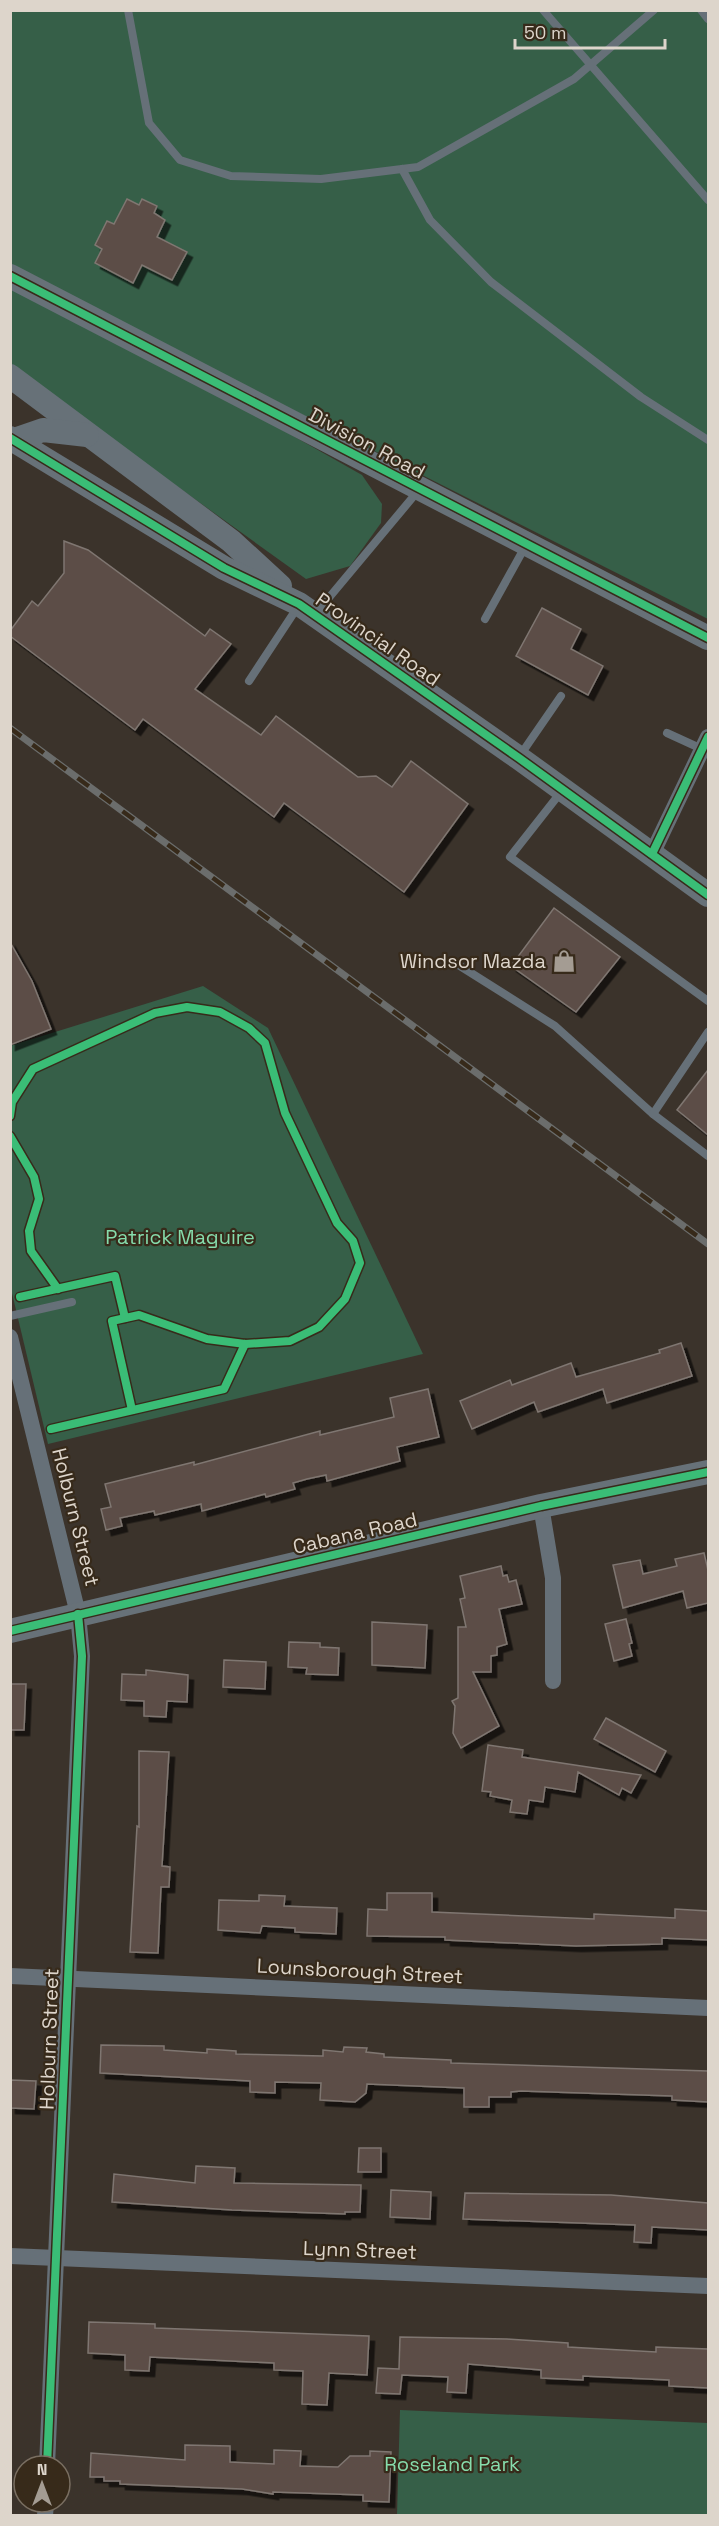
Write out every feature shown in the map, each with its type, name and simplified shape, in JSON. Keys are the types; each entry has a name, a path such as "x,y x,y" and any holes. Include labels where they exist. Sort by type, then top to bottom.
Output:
{"main road":[{"name":"Division Road","path":"10,276 708,638"},
{"name":"Provincial Road","path":"10,376 231,541 307,610 563,789 708,895"},
{"path":"12,442 43,430 92,436"},
{"name":"Provincial Road","path":"12,442 224,568 307,610"},
{"name":"Cabana Road","path":"10,1631 541,1506 708,1472"}],"street":[{"path":"652,854 705,743"},
{"name":"Holburn Street","path":"10,1337 78,1614 82,1656 48,2454"},
{"path":"541,1506 553,1578 553,1681"},
{"name":"Lounsborough Street","path":"10,1976 708,2008"},
{"name":"Lynn Street","path":"10,2256 708,2286"}],"lane":[{"path":"128,10 149,123 180,160 231,176 321,179 418,167 574,79 654,10"},
{"path":"543,10 708,200"},
{"path":"701,10 708,19"},
{"path":"402,169 429,220 491,282 641,397 708,440"},
{"path":"249,681 307,610 419,489"},
{"path":"486,619 526,544"},
{"path":"519,758 561,696"},
{"path":"667,733 705,743"},
{"path":"563,789 510,857 708,1001"},
{"path":"460,966 555,1026 653,1114 708,1156"},
{"path":"653,1114 708,1032"},
{"path":"10,1316 72,1302"}],"green space":[{"path":"10,11 708,11 708,619 11,268"},
{"path":"11,286 212,390 362,475 382,504 381,523 350,566 306,579 11,367"},
{"name":"Patrick Maguire","path":"203,986 268,1028 423,1354 48,1444 11,1289 10,1046"},
{"name":"Roseland Park","path":"400,2410 708,2423 708,2515 397,2515"}],"building":[{"path":"127,199 139,205 142,199 157,206 154,213 165,220 157,237 187,252 172,280 142,265 133,283 95,263 102,249 95,245 107,221 114,224"},
{"path":"64,541 88,550 205,636 210,629 231,644 195,689 261,735 276,716 358,777 376,776 392,787 411,761 468,804 404,892 284,803 274,817 143,719 135,730 10,636 10,631 32,601 38,606 64,573"},
{"path":"542,608 581,629 571,649 603,666 588,695 516,656"},
{"path":"554,908 620,957 576,1012 511,966"},
{"path":"10,942 32,981 51,1029 10,1045"},
{"path":"708,1070 708,1135 677,1110"},
{"path":"681,1343 692,1376 607,1403 603,1389 538,1412 534,1402 472,1429 460,1401 510,1380 512,1385 571,1363 576,1377 660,1353 659,1350"},
{"path":"428,1389 439,1437 397,1447 400,1461 327,1481 326,1475 307,1479 293,1483 295,1489 266,1497 265,1494 202,1511 201,1504 155,1515 154,1511 120,1518 122,1526 106,1530 101,1509 111,1507 105,1484 194,1462 194,1465 320,1431 320,1435 394,1417 390,1398"},
{"path":"704,1553 708,1570 708,1603 687,1608 683,1591 623,1608 613,1565 640,1560 643,1574 677,1566 675,1559"},
{"path":"501,1566 503,1576 507,1575 509,1582 516,1580 522,1604 499,1609 507,1644 497,1647 497,1655 491,1656 491,1672 473,1672 499,1726 461,1748 453,1733 455,1706 452,1701 458,1698 458,1627 466,1627 460,1599 465,1598 460,1576"},
{"path":"626,1619 632,1643 629,1644 632,1656 614,1661 605,1624"},
{"path":"372,1622 427,1625 425,1668 372,1665"},
{"path":"289,1642 320,1643 320,1647 339,1648 338,1675 306,1674 307,1668 288,1667"},
{"path":"224,1660 266,1662 265,1689 223,1687"},
{"path":"146,1670 188,1675 187,1702 167,1701 166,1717 144,1716 144,1701 121,1700 122,1674 146,1675"},
{"path":"10,1684 26,1684 24,1730 10,1730"},
{"path":"606,1718 666,1751 655,1772 594,1739"},
{"path":"488,1745 523,1750 522,1757 641,1775 631,1793 622,1788 619,1795 578,1772 575,1792 545,1787 543,1802 529,1800 527,1814 510,1812 512,1800 490,1796 491,1792 482,1791"},
{"path":"139,1751 169,1752 162,1866 170,1867 169,1887 161,1887 158,1953 130,1952 137,1826 139,1827"},
{"path":"387,1893 432,1893 432,1912 594,1919 594,1914 675,1918 675,1909 708,1911 708,1940 662,1938 662,1944 576,1946 445,1940 445,1937 367,1936 368,1909 387,1910"},
{"path":"259,1895 285,1896 284,1906 337,1908 336,1934 295,1932 295,1928 262,1926 260,1933 218,1930 219,1900 259,1901"},
{"path":"101,2045 164,2046 164,2050 207,2053 207,2049 236,2051 236,2054 323,2056 323,2050 343,2052 344,2047 367,2048 366,2052 384,2054 384,2057 451,2060 451,2063 708,2071 708,2102 672,2100 672,2096 521,2091 511,2092 511,2097 489,2097 489,2107 464,2107 464,2088 367,2084 366,2093 355,2102 320,2100 321,2083 275,2082 275,2093 250,2092 250,2081 100,2073"},
{"path":"10,2080 36,2081 34,2109 10,2108"},
{"path":"359,2148 381,2148 381,2172 358,2172"},
{"path":"196,2166 235,2168 234,2183 361,2185 360,2212 345,2212 345,2214 232,2210 112,2202 114,2174 195,2183"},
{"path":"391,2190 431,2192 430,2219 390,2217"},
{"path":"465,2193 611,2195 708,2203 708,2230 652,2227 651,2243 634,2242 635,2225 463,2219"},
{"path":"89,2322 155,2324 155,2328 369,2336 367,2375 329,2373 327,2405 302,2404 303,2371 274,2370 274,2363 150,2357 149,2371 125,2370 125,2355 88,2353"},
{"path":"400,2337 507,2339 568,2343 568,2347 656,2352 656,2347 708,2349 708,2388 669,2386 669,2380 583,2376 583,2380 541,2378 541,2370 468,2364 466,2393 447,2392 448,2377 402,2375 400,2394 376,2393 378,2368 399,2369"},
{"path":"185,2445 230,2446 230,2462 274,2464 274,2450 301,2451 300,2466 338,2467 350,2456 370,2456 370,2451 391,2452 389,2502 363,2501 363,2495 273,2492 273,2494 242,2489 120,2484 120,2481 104,2481 104,2477 90,2477 91,2453 185,2460"}],"railway":[{"path":"10,728 708,1244"}],"cycle path":[{"path":"10,276 708,638"},
{"path":"10,438 224,568 299,604 519,758 708,895"},
{"path":"652,854 708,737"},
{"path":"10,1116 12,1102 33,1069 155,1013 187,1007 220,1012 249,1028 265,1043 285,1113 337,1223 353,1241 360,1263 345,1299 319,1327 290,1341 245,1344 207,1339 139,1315 112,1321 132,1410"},
{"path":"10,1136 34,1177 39,1199 29,1231 31,1251 58,1289"},
{"path":"20,1297 115,1276 125,1318"},
{"path":"51,1429 224,1389 245,1344"},
{"path":"10,1631 541,1506 708,1472"},
{"path":"48,2454 82,1656 78,1614"}],"place":[{"name":"Windsor Mazda","path":"564,961"}]}
